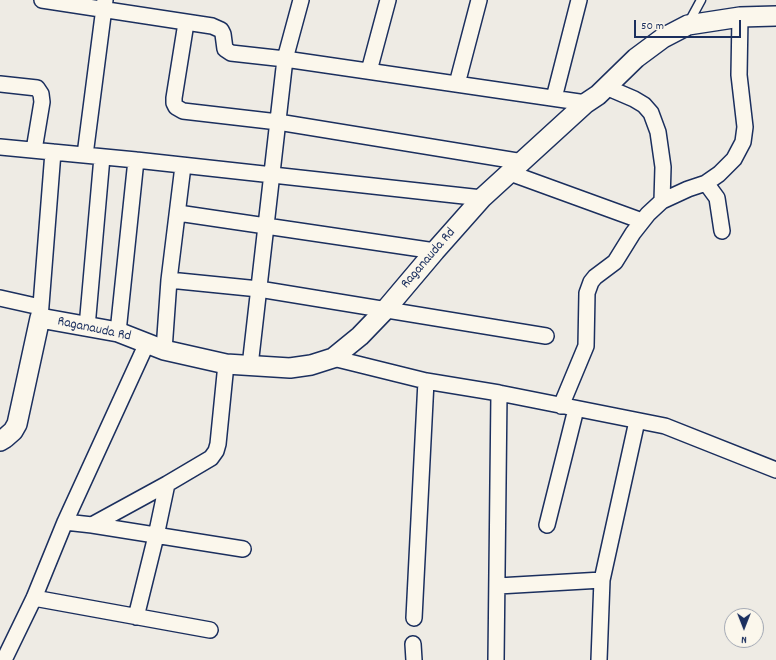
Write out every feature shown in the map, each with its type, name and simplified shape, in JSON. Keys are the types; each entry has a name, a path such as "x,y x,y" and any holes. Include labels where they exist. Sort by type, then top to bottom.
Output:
{"street":[{"path":"42,0 104,5 186,23 212,26 221,30 228,52 586,103"},
{"path":"250,366 285,59 301,0"},
{"path":"369,71 388,0"},
{"path":"457,84 479,0"},
{"path":"554,98 579,0"},
{"path":"85,155 104,5"},
{"name":"Raganauda Rd","path":"40,312 87,327 118,332 156,346 226,364 290,368 311,365 333,358 360,336 386,309 482,198 586,103 598,95 636,58 663,38 688,25 740,17 776,16"},
{"path":"547,525 569,408 586,346 589,286 595,277 615,262 648,214 662,201 688,189 706,183 719,174 734,159 743,142 745,127 739,75 740,17"},
{"path":"186,23 174,98 176,107 183,111 278,122 516,168 642,221"},
{"path":"0,84 37,88 41,94 42,102 34,150"},
{"path":"606,87 634,99 644,105 651,113 658,132 663,167 662,201"},
{"path":"0,147 136,160 482,198"},
{"path":"0,441 13,431 17,424 40,312 53,152"},
{"path":"87,327 102,157"},
{"path":"118,332 136,160"},
{"path":"4,660 34,598 65,522 156,346 169,280 183,166"},
{"path":"706,183 717,198 722,232"},
{"path":"178,213 435,251"},
{"path":"169,280 259,289 546,336"},
{"path":"0,298 40,312"},
{"path":"333,358 426,381 499,393 665,426 776,470"},
{"path":"92,525 211,458 216,451 226,364"},
{"path":"414,618 426,381"},
{"path":"496,660 499,393"},
{"path":"599,660 602,580 637,421"},
{"path":"136,617 167,484"},
{"path":"65,522 244,549"},
{"path":"498,586 602,580"},
{"path":"34,598 210,630"},
{"path":"413,644 414,660"}],"lane":[{"path":"688,25 701,0"}]}
